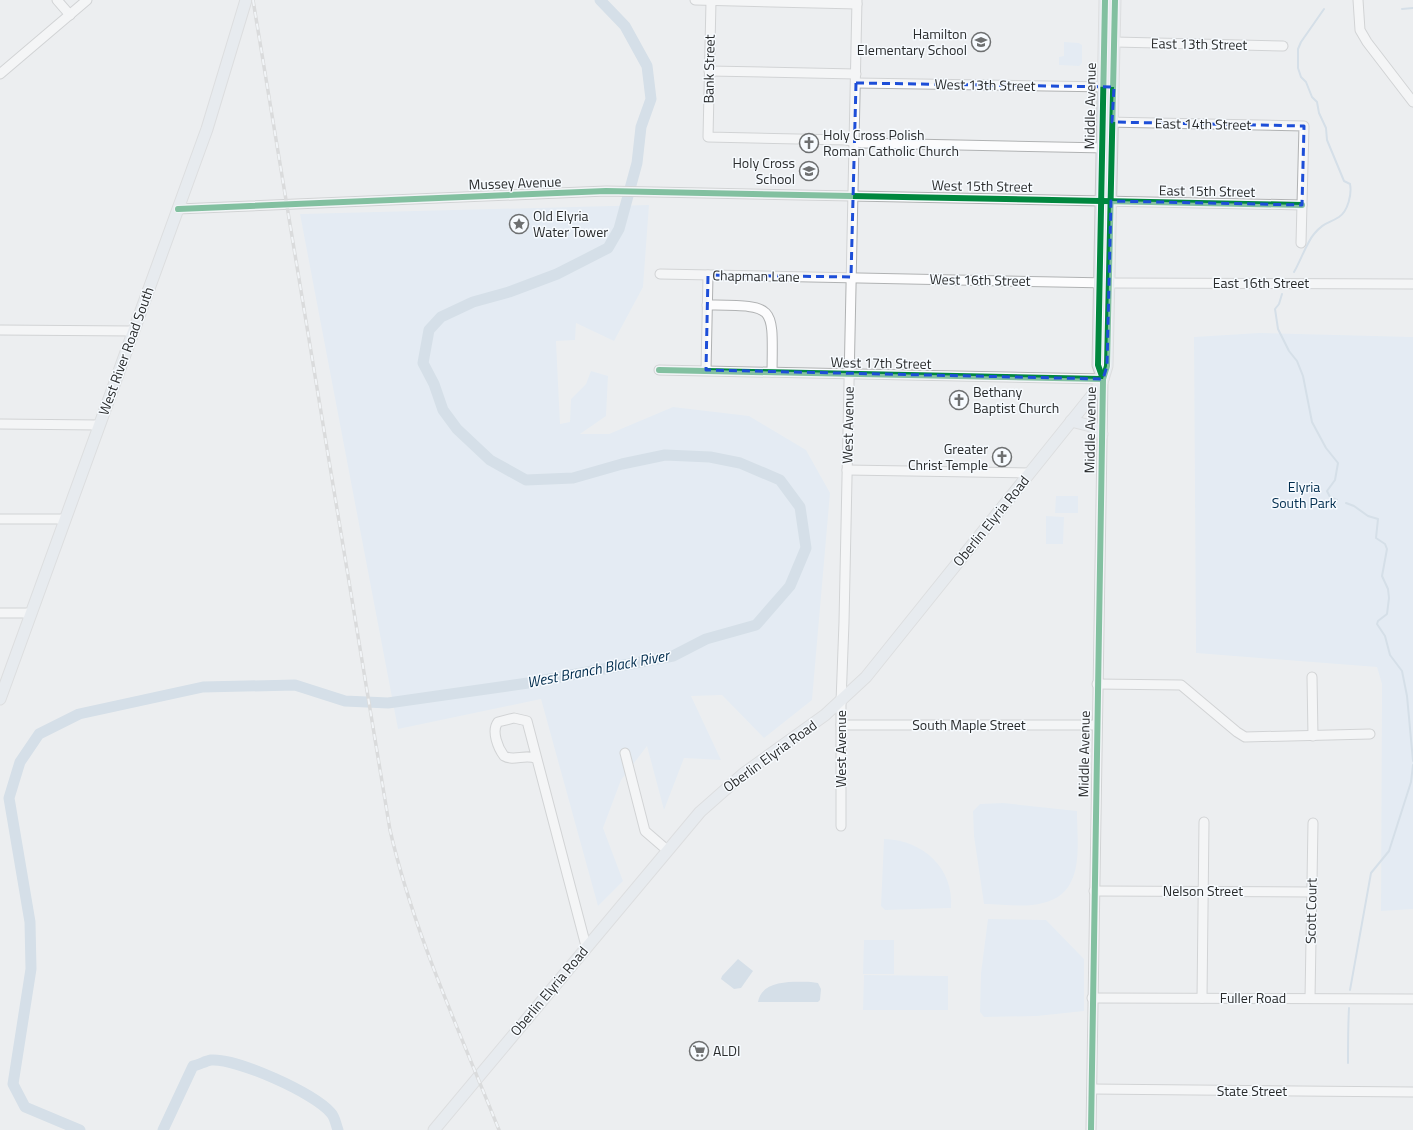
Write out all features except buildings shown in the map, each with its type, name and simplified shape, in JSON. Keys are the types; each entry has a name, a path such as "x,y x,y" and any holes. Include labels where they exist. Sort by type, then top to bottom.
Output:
{"main road":[{"name":"West River Road South","path":"0,699 64,519 207,129 246,0"},
{"name":"Middle Avenue","path":"1102,379 1107,366 1105,283 1108,87 1105,0"},
{"name":"Middle Avenue","path":"1108,87 1115,42 1116,0"},
{"name":"Oberlin Elyria Road","path":"434,1130 586,946 700,812 720,792 825,716 870,672 1071,421 1102,379"},
{"path":"1071,421 1091,426 1102,434"}],"street":[{"path":"57,0 70,15"},
{"path":"0,74 87,0"},
{"path":"695,0 857,2"},
{"path":"1358,0 1360,30 1367,42 1413,102"},
{"name":"Bank Street","path":"711,1 708,137 846,140 854,142"},
{"name":"West Avenue","path":"841,826 841,702 850,374 857,2"},
{"name":"East 13th Street","path":"1115,42 1283,46"},
{"name":"West 13th Street","path":"709,71 856,79 1108,87"},
{"name":"East 14th Street","path":"1107,122 1304,126 1302,205"},
{"path":"854,142 1106,148"},
{"name":"Mussey Avenue","path":"178,209 614,192 853,196"},
{"name":"West 15th Street","path":"853,196 1106,201"},
{"name":"East 15th Street","path":"1106,201 1302,205"},
{"path":"1301,243 1302,205"},
{"name":"Chapman Lane","path":"660,274 852,277"},
{"path":"706,370 708,275"},
{"name":"West 16th Street","path":"852,277 1105,283"},
{"name":"East 16th Street","path":"1105,283 1413,284"},
{"path":"707,305 752,306 766,312 772,326 772,372"},
{"path":"0,330 133,331"},
{"name":"West 17th Street","path":"659,370 1102,379"},
{"name":"Middle Avenue","path":"1091,1130 1102,379"},
{"path":"0,424 99,424"},
{"path":"847,470 1029,473"},
{"path":"0,519 64,519"},
{"path":"0,613 30,613"},
{"path":"1312,677 1313,736"},
{"path":"1097,684 1181,685 1242,736 1370,734"},
{"path":"537,759 532,756 507,758 502,753 497,742 495,729 498,722 514,718 526,718 537,759 586,946"},
{"name":"South Maple Street","path":"842,725 1096,724"},
{"path":"625,754 645,831 667,850"},
{"path":"1202,998 1202,891 1204,822"},
{"name":"Scott Court","path":"1310,998 1313,823"},
{"name":"Nelson Street","path":"1094,891 1312,892"},
{"name":"Fuller Road","path":"1092,998 1413,999"},
{"name":"State Street","path":"1092,1089 1413,1092"}],"highlighted area":[{"path":"856,83 1114,87 1112,122 1304,126 1302,205 1111,201 1107,366 1103,379 706,370 708,275 851,277"}],"green space":[{"path":"1064,42 1079,43 1082,45 1082,63 1079,66 1059,65 1059,57 1064,56"},
{"path":"649,205 643,287 614,341 576,323 575,340 556,341 560,424 570,422 571,399 586,384 591,371 608,376 606,416 580,434 609,434 673,407 749,416 806,450 830,493 812,700 764,738 722,695 691,696 721,760 684,758 664,810 647,746 621,780 603,828 623,881 598,906 541,699 398,729 300,214"},
{"name":"Elyria South Park","path":"1259,333 1413,337 1413,909 1381,911 1382,684 1377,667 1196,653 1194,337"},
{"path":"1056,496 1078,496 1078,513 1055,513"},
{"path":"1046,516 1064,517 1063,544 1046,544"},
{"path":"1003,803 1077,811 1078,852 1076,866 1073,878 1066,889 1057,898 1043,903 1029,905 984,904 974,836 973,811 980,804"},
{"path":"884,839 911,845 923,851 933,859 947,880 951,894 951,908 885,910 881,906"},
{"path":"988,919 1046,920 1084,959 1084,1011 1037,1016 984,1017 980,1012 981,973"},
{"path":"864,940 894,940 894,974 863,974"},
{"path":"864,975 948,976 948,1010 863,1010"}],"shaded area":[{"path":"738,959 753,971 741,988 734,989 721,979"},
{"path":"788,982 818,983 821,989 820,1000 818,1002 758,1002 766,989 772,986"}],"waterway":[{"name":"West Branch Black River","path":"80,1130 25,1107 13,1084 31,969 30,922 9,798 20,762 39,734 79,714 203,687 295,685 345,701 388,703 528,683 673,656 706,639 756,625 790,586 806,548 800,507 780,480 740,463 710,457 665,455 622,464 573,478 526,480 490,460 457,429 443,410 434,384 423,363 429,330 441,317 473,302 509,292 557,274 608,248 619,229 637,163 641,127 651,99 647,66 625,26 600,0"},
{"path":"1402,9 1413,8"},
{"path":"1294,272 1309,242 1317,230 1323,225 1339,217 1345,211 1349,202 1350,184 1344,181 1327,140 1326,128 1319,113 1317,102 1312,97 1306,82 1301,77 1298,68 1298,49 1301,42 1324,9"},
{"path":"1282,294 1279,304 1275,309 1278,329 1289,351 1297,361 1303,376 1312,422 1326,448 1338,463 1335,480 1327,491 1330,497 1337,500"},
{"path":"1346,503 1354,506 1368,516 1378,519 1376,538 1385,544 1387,549 1382,576 1388,589 1389,598 1387,614 1378,621 1377,624 1385,636 1390,655 1402,671 1407,696 1413,761"},
{"path":"1350,990 1371,873 1389,851 1411,782 1413,765"},
{"path":"1348,1063 1349,1008"},
{"name":"West Branch Black River","path":"163,1130 193,1066 211,1060 223,1061 238,1065 274,1078 293,1087 309,1096 331,1113 338,1130"}],"railway":[{"path":"253,0 390,830 400,869 425,945 499,1130"}],"cycle path":[{"path":"1103,379 1098,365 1105,0"},
{"path":"1091,1130 1103,379 1107,366 1115,0"},
{"path":"178,209 606,191 1302,205"},
{"path":"659,370 1103,379"}],"place":[{"name":"Hamilton Elementary School","path":"981,42"},
{"name":"Holy Cross Polish Roman Catholic Church","path":"809,143"},
{"name":"Holy Cross School","path":"809,171"},
{"name":"Old Elyria Water Tower","path":"519,224"},
{"name":"Bethany Baptist Church","path":"959,400"},
{"name":"Greater Christ Temple","path":"1002,457"},
{"name":"ALDI","path":"699,1051"}]}
